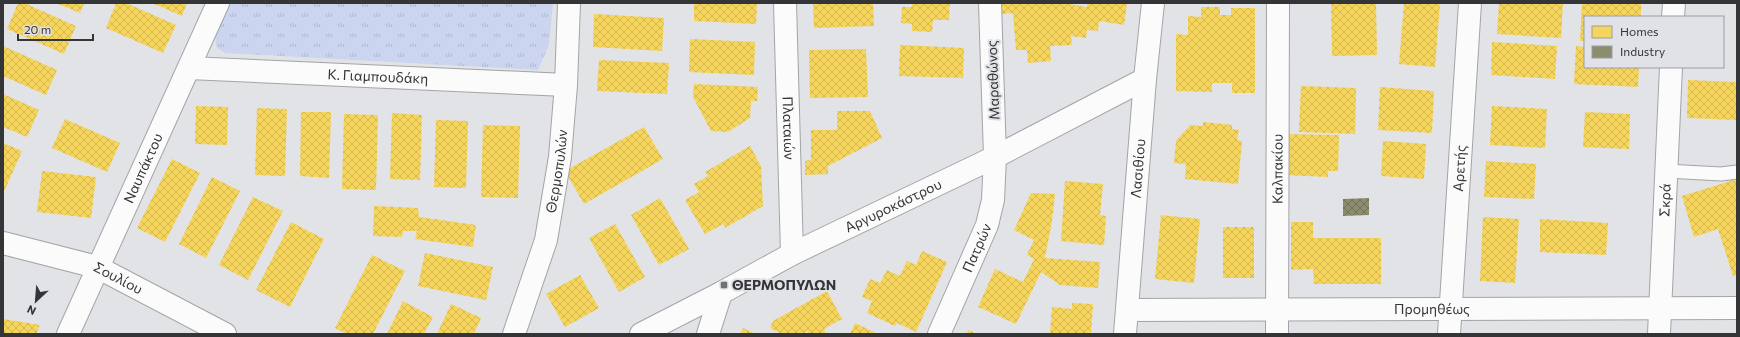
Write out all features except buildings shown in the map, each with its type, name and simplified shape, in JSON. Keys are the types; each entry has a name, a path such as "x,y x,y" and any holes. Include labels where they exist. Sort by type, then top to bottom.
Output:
{"street":[{"name":"Ναυπάκτου","path":"68,334 218,3"},
{"name":"Θερμοπυλών","path":"514,334 546,240 560,157 566,85 569,3"},
{"name":"Πλαταιών","path":"785,3 792,254"},
{"name":"Μαραθώνος","path":"990,3 995,157"},
{"name":"Λασιθίου","path":"1125,334 1145,79 1153,3"},
{"name":"Καλπακίου","path":"1277,334 1278,3"},
{"name":"Αρετής","path":"1449,334 1470,3"},
{"path":"1674,3 1674,16"},
{"name":"Κ. Γιαμπουδάκη","path":"189,68 566,85"},
{"name":"Σκρά","path":"1659,334 1671,68"},
{"name":"Αργυροκάστρου","path":"641,334 721,293 792,254 995,157 1145,79"},
{"name":"Πατρών","path":"939,334 987,225 993,200 995,157"},
{"name":"Σουλίου","path":"3,243 98,267 225,334"},
{"path":"708,334 721,293"},
{"name":"Προμηθέως","path":"1127,310 1737,308"}],"lane":[{"path":"1666,171 1721,174 1737,172"}],"green space":[{"path":"230,3 553,3 549,45 538,70 225,53 217,48 215,37"}],"place":[{"name":"ΘΕΡΜΟΠΥΛΩΝ","path":"724,285"}]}
